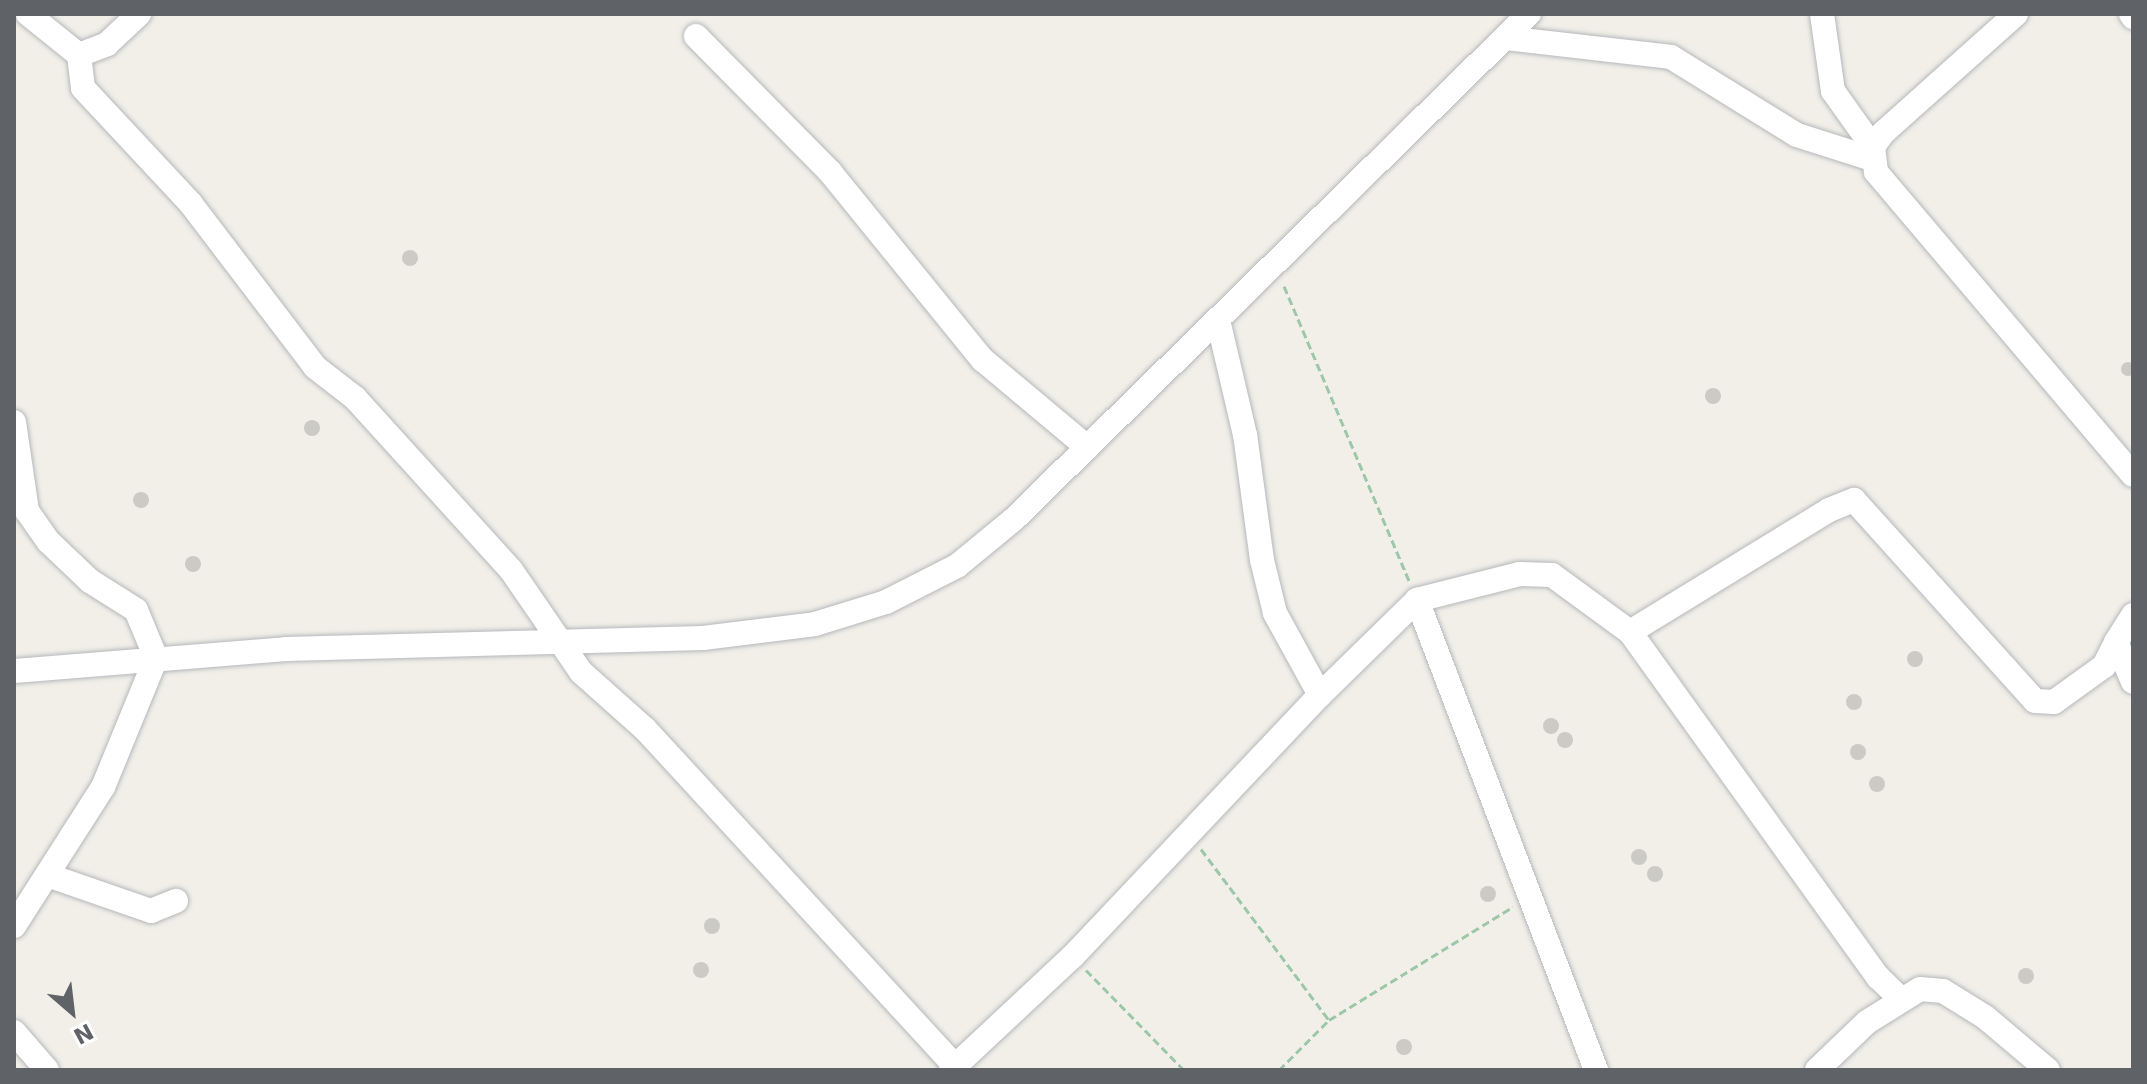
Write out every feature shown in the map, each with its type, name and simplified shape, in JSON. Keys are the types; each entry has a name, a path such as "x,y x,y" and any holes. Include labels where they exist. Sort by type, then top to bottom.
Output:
{"street":[{"path":"28,14 79,55 83,88 191,204 315,367 355,398 511,570 556,640 581,672 667,752 953,1068 1073,956 1320,695 1417,600 1520,574 1552,575 1630,632 1878,977 1900,998"},
{"path":"79,55 107,44 139,14"},
{"path":"14,671 156,658 749,634 815,624 886,602 957,566 1014,519 1529,14"},
{"path":"1822,14 1833,91 1873,153 1884,186 2133,475"},
{"path":"1873,153 1926,91 2016,14"},
{"path":"696,36 830,172 983,360 1087,447"},
{"path":"1505,38 1671,57 1797,135 1873,153"},
{"path":"1218,320 1245,435 1262,560 1275,613 1320,695"},
{"path":"14,422 27,511 49,542 90,581 136,610 156,658 103,787 50,876 14,926"},
{"path":"1630,632 1829,510 1854,500 2035,701 2054,702 2104,666 2133,615"},
{"path":"1417,600 1533,895 1596,1070"},
{"path":"2116,642 2133,682"},
{"path":"50,876 151,911 176,901"},
{"path":"1817,1070 1900,998 1920,989 1943,991 1985,1017 2048,1070"},
{"path":"14,1032 47,1070"}],"path":[{"path":"1274,265 1348,428 1417,600"},
{"path":"1189,833 1329,1020"},
{"path":"1279,1070 1329,1020 1533,895"},
{"path":"1073,956 1184,1070"}],"building":[{"path":"410,250 416,252 416,264 410,266 404,264 402,258 404,252"},
{"path":"2128,362 2135,369 2128,376 2121,369"},
{"path":"1713,388 1719,390 1719,402 1713,404 1707,402 1705,396 1707,390"},
{"path":"312,420 318,422 318,434 312,436 306,434 304,428 306,422"},
{"path":"141,492 147,494 147,506 141,508 135,506 133,500 135,494"},
{"path":"193,556 199,558 199,570 193,572 187,570 185,564 187,558"},
{"path":"1915,651 1921,653 1921,665 1915,667 1909,665 1907,659 1909,653"},
{"path":"1854,694 1860,696 1860,708 1854,710 1848,708 1846,702 1848,696"},
{"path":"1551,718 1557,720 1557,732 1551,734 1545,732 1543,726 1545,720"},
{"path":"1565,732 1571,734 1571,746 1565,748 1559,746 1557,740 1559,734"},
{"path":"1858,744 1864,746 1864,758 1858,760 1852,758 1850,752 1852,746"},
{"path":"1877,776 1883,778 1883,790 1877,792 1871,790 1869,784 1871,778"},
{"path":"1639,849 1645,851 1645,863 1639,865 1633,863 1631,857 1633,851"},
{"path":"1655,866 1661,868 1661,880 1655,882 1649,880 1647,874 1649,868"},
{"path":"1488,886 1494,888 1494,900 1488,902 1482,900 1480,894 1482,888"},
{"path":"712,918 718,920 718,932 712,934 706,932 704,926 706,920"},
{"path":"701,962 707,964 707,976 701,978 695,976 693,970 695,964"},
{"path":"2026,968 2032,970 2032,982 2026,984 2020,982 2018,976 2020,970"},
{"path":"1404,1039 1410,1041 1410,1053 1404,1055 1398,1053 1396,1047 1398,1041"}]}
